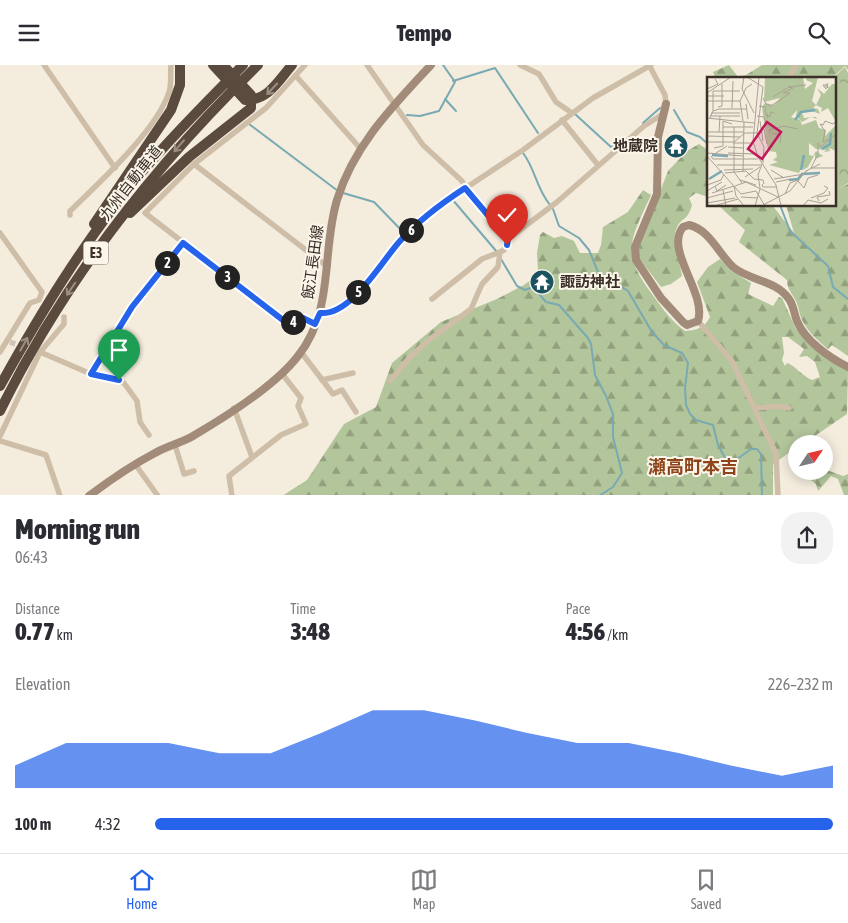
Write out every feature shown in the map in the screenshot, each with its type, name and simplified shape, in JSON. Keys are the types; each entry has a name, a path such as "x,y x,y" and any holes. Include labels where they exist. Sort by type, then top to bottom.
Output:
{"highway":[{"path":"32,328 103,211 172,110 180,85 180,65"},
{"path":"213,65 245,99 251,100 263,97 292,65"},
{"path":"118,223 189,157 245,115 251,108 251,95 222,65"},
{"name":"九州自動車道","path":"0,411 42,334 118,223 143,188 243,65"},
{"name":"九州自動車道","path":"0,386 32,328 79,256 136,179 209,107 258,65"}],"main road":[{"name":"飯江長田線","path":"88,495 158,451 194,436 283,375 301,352 320,313 337,201 360,148 395,102 431,65"},
{"path":"666,103 658,137 659,185 655,202 635,247 636,260 647,279 678,318 688,325 698,321 700,305 679,246 681,231 689,225 706,234 734,267 781,290 790,300 797,321 807,336 822,350 848,367"}],"street":[{"path":"44,65 115,168"},
{"path":"70,215 70,211 115,168 153,121 170,92 171,65"},
{"path":"306,65 266,108 194,164 145,213 288,324 303,318 315,324"},
{"path":"367,65 395,102 423,145 443,161 462,181 465,188 508,239"},
{"path":"520,65 539,74 556,102 572,113"},
{"path":"320,313 330,314 350,301 400,241 440,205 523,150 593,98 650,65 665,95 666,103"},
{"path":"789,77 796,65"},
{"path":"296,76 360,148"},
{"path":"432,299 482,259 504,250 508,239 557,202 644,126 662,114"},
{"path":"562,120 598,165"},
{"path":"194,164 328,267"},
{"path":"0,233 42,292 39,300 30,303 0,352"},
{"path":"91,374 132,307 183,243"},
{"path":"390,381 410,357 429,340 471,309 482,284 498,267 500,252"},
{"path":"0,436 40,352 64,324 64,317"},
{"path":"698,321 732,361 755,408 776,454 778,495"},
{"path":"40,352 91,374 124,383 137,401 140,422 149,435"},
{"path":"301,352 333,394 342,391 356,412"},
{"path":"322,380 353,373"},
{"path":"232,495 229,476 281,435 306,424 298,406 301,398 283,375"},
{"path":"755,408 780,405 789,408"},
{"path":"234,408 252,457"},
{"path":"0,441 46,455 60,495"},
{"path":"175,445 184,474 194,471"},
{"path":"135,464 158,495"}],"green space":[{"path":"729,65 738,77 715,77 713,72"},
{"path":"762,65 848,65 848,70 845,66 833,77 738,77 746,75"},
{"path":"845,67 848,73 848,183 836,190 836,77 834,77"},
{"path":"841,82 848,83 848,154 836,160 836,86"},
{"path":"699,144 707,149 707,197 696,193 689,198 692,205 690,210 687,217 677,227 675,233 676,251 682,276 671,284 661,287 639,258 639,246 668,171 687,151"},
{"path":"848,184 848,356 832,345 828,349 810,332 802,320 787,280 739,242 745,230 719,206 773,206 794,233 786,206 836,206 836,190"},
{"path":"643,190 651,195 634,235 632,256 642,279 652,294 671,319 680,327 685,331 700,328 710,317 697,282 708,267 720,259 730,270 751,283 748,294 773,306 779,297 782,298 796,329 827,359 848,370 847,414 816,435 788,435 788,454 773,464 773,495 284,495 307,480 344,424 376,407 392,363 441,322 497,299 535,277 538,270 537,253 540,235 543,232 554,238 562,236 574,241 580,253 598,253 603,227 628,212","holes":["782,337 788,337 804,349 799,357 807,356 815,362 820,377 812,380 790,364 787,363 785,366 782,360 784,353"]},
{"path":"833,472 843,476 848,474 848,495 844,495 838,479 833,477"},
{"path":"811,480 828,480 818,491 816,484"}],"waterway":[{"path":"407,115 420,116 439,111 455,82 443,65"},
{"path":"453,81 495,68 538,133"},
{"path":"445,99 456,111"},
{"path":"643,123 660,108"},
{"path":"674,110 687,132 700,137 707,143"},
{"path":"575,114 611,147 619,144"},
{"path":"249,124 338,191"},
{"path":"523,153 531,166 541,191 550,205"},
{"path":"343,193 374,202 405,234"},
{"path":"452,199 497,252"},
{"path":"780,206 790,231 828,266 833,287 848,299"},
{"path":"553,209 559,226 579,238 589,250 598,272 628,291 652,332 664,345 682,353 688,363 685,388 686,405 690,414 696,420 713,425 718,445 729,465 751,449 757,449 761,454 762,495"},
{"path":"501,259 517,286 525,290 533,287 546,302 559,305 591,344 595,375 613,414 613,437 622,473 613,487 601,495"}],"tunnel":[{"path":"10,342 24,347"}],"place":[{"name":"地蔵院","path":"676,146"},
{"name":"諏訪神社","path":"542,282"}],"district":[{"name":"瀬高町本吉","path":"693,467"}],"route":[{"path":"119,380 91,374 132,307 183,243 288,324 303,318 315,324 320,313 330,314 350,301 400,241 440,205 465,188 508,239 507,245"}]}
